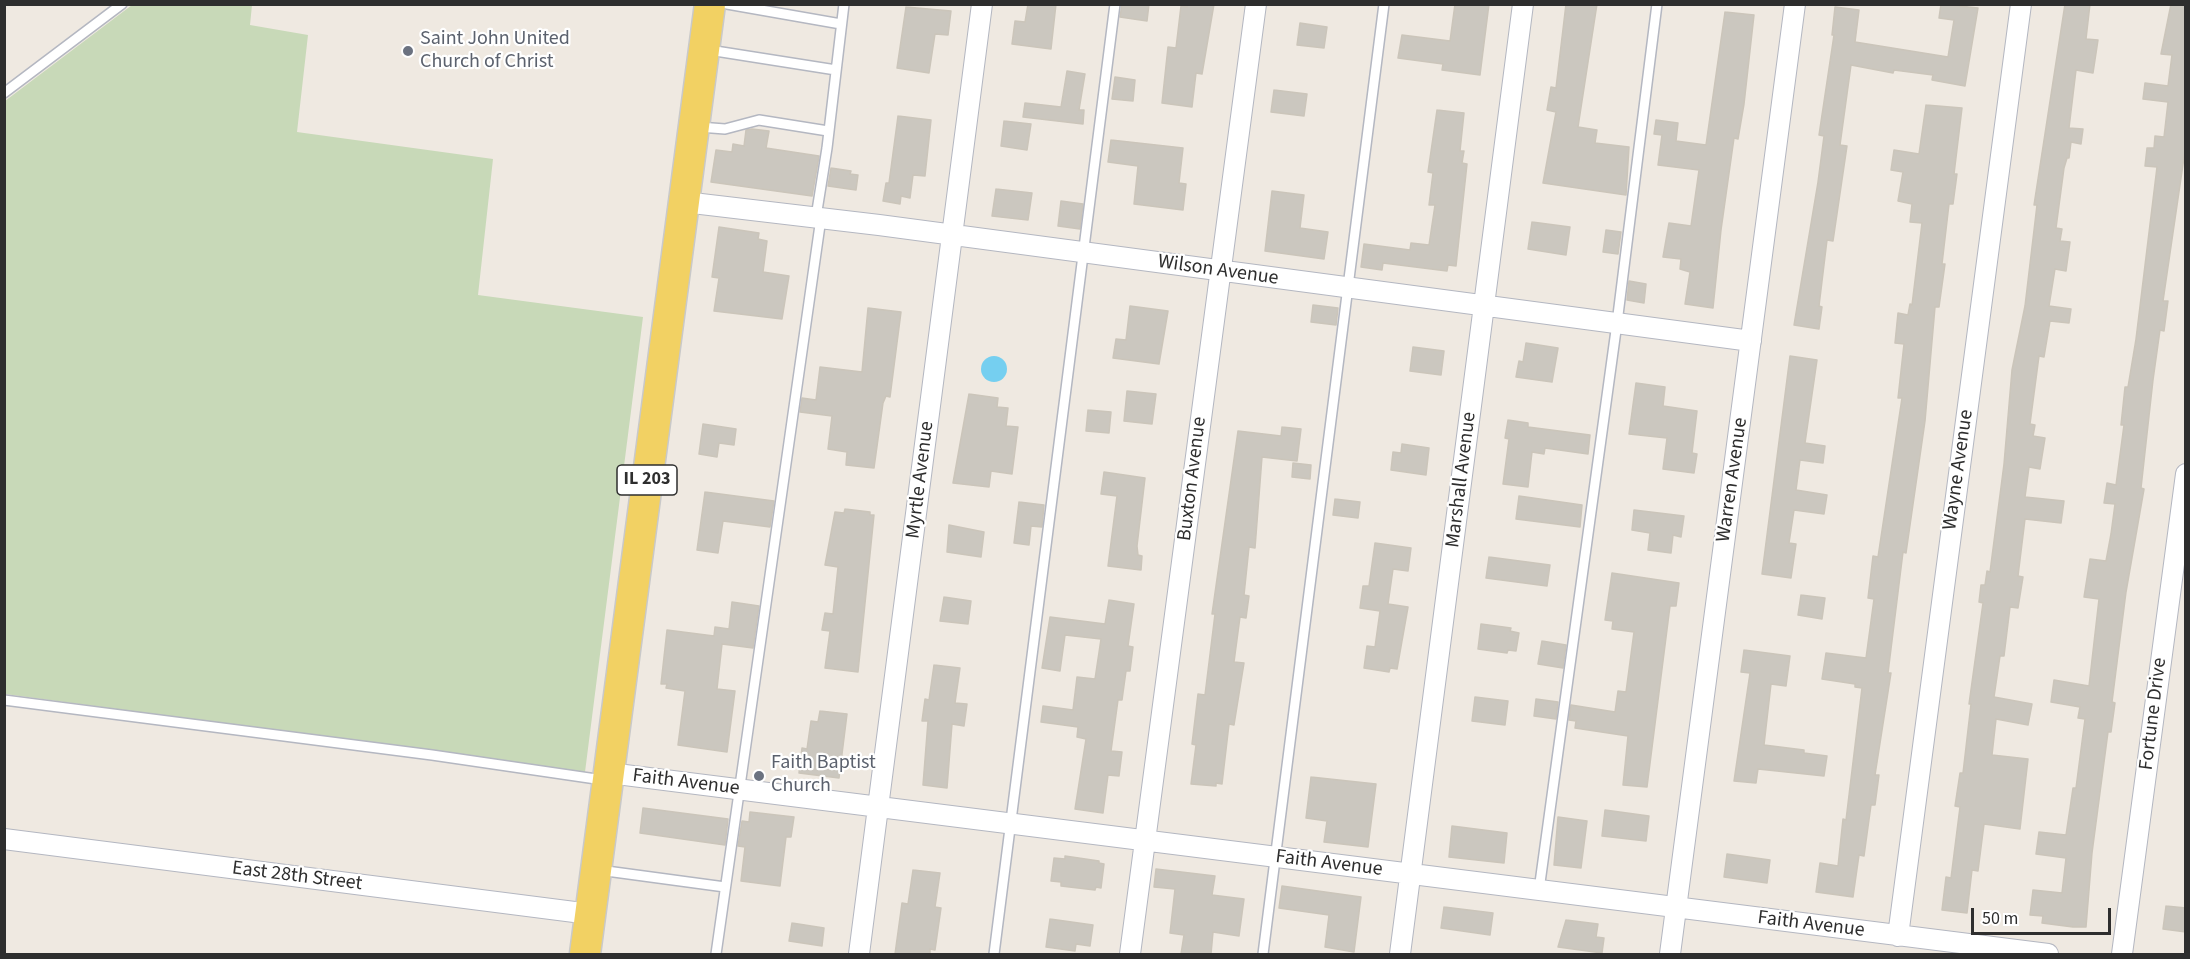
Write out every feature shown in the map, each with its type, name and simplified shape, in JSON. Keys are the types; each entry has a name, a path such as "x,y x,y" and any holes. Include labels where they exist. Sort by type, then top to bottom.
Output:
{"main road":[{"name":"IL 203","path":"585,954 710,4"}],"street":[{"name":"Myrtle Avenue","path":"859,954 982,4"},
{"name":"Buxton Avenue","path":"1130,954 1256,4"},
{"name":"Marshall Avenue","path":"1400,954 1524,4"},
{"name":"Warren Avenue","path":"1670,954 1795,4"},
{"name":"Wayne Avenue","path":"1898,936 2020,4"},
{"name":"Wilson Avenue","path":"684,202 952,234 1751,341"},
{"name":"Fortune Drive","path":"2122,954 2186,474"},
{"name":"Faith Avenue","path":"608,777 739,789 879,806 2048,954"},
{"name":"East 28th Street","path":"4,839 590,914"}],"lane":[{"path":"4,93 122,4"},
{"path":"727,4 841,24"},
{"path":"716,954 818,218 844,4"},
{"path":"994,954 1115,4"},
{"path":"1263,954 1384,4"},
{"path":"1539,890 1617,323 1657,4"},
{"path":"704,49 741,57 836,70"},
{"path":"694,126 726,129 759,120 828,131"},
{"path":"4,700 608,777"},
{"path":"596,870 725,887"}],"green space":[{"path":"132,5 252,5 250,25 308,35 297,132 493,159 478,295 643,317 585,772 5,694 5,101"}],"water":[{"path":"994,356 1003,360 1007,369 1003,378 994,382 985,378 981,369 985,360"}],"building":[{"path":"1028,4 1056,4 1051,49 1012,44 1015,21 1025,22"},
{"path":"1122,4 1149,4 1147,21 1120,17"},
{"path":"1188,4 1214,4 1202,74 1196,73 1192,107 1162,103 1168,47 1176,48 1181,6 1187,7"},
{"path":"1455,4 1489,4 1480,75 1442,70 1443,64 1398,58 1402,35 1450,41"},
{"path":"1566,4 1597,4 1578,127 1597,130 1595,143 1629,147 1626,195 1543,183 1556,112 1547,110 1551,87 1556,88"},
{"path":"1941,4 1978,8 1965,86 1932,80 1933,75 1894,70 1893,73 1851,65 1840,145 1847,146 1833,241 1827,240 1819,306 1822,307 1819,329 1794,325 1824,136 1819,135 1834,35 1832,35 1835,7 1859,10 1855,42 1948,57 1954,20 1939,18"},
{"path":"2065,4 2090,4 2086,39 2098,40 2093,73 2076,70 2069,128 2083,129 2081,144 2071,142 2069,158 2064,168 2056,228 2062,229 2060,241 2070,242 2066,271 2055,269 2049,306 2071,309 2069,323 2050,321 2044,357 2039,356 2030,424 2035,425 2033,436 2045,438 2040,469 2029,467 2025,497 2064,501 2061,523 2025,519 2018,576 2023,577 2018,608 2010,607 2004,656 2000,656 1994,697 2032,704 2028,725 1996,719 1992,755 2028,759 2020,829 1984,824 1978,871 1972,870 1967,913 1942,910 1946,877 1951,878 1960,807 1955,806 1960,773 1963,773 1971,704 1969,704 1983,603 1979,602 1981,585 1985,585 1987,571 1990,572 2004,464 2012,370 2025,306 2037,205 2034,205"},
{"path":"2171,4 2186,4 2186,144 2163,301 2168,301 2164,331 2160,330 2153,380 2141,488 2144,489 2126,592 2112,702 2115,703 2111,732 2108,732 2092,853 2086,927 2073,927 2042,923 2043,916 2030,915 2033,890 2062,893 2066,858 2036,854 2039,832 2066,835 2073,788 2076,788 2085,719 2078,718 2080,707 2051,702 2054,680 2089,686 2099,599 2084,597 2090,559 2106,561 2111,534 2115,504 2104,503 2107,483 2116,485 2124,425 2121,425 2125,387 2128,387 2136,339 2157,167 2145,166 2147,148 2154,148 2155,136 2164,137 2168,102 2143,99 2145,83 2168,86 2172,55 2161,54"},
{"path":"906,7 951,11 948,35 935,34 929,73 897,68"},
{"path":"1725,12 1754,15 1744,104 1738,139 1734,138 1721,230 1713,308 1685,304 1690,272 1680,269 1681,259 1663,257 1669,223 1691,226 1699,170 1658,165 1662,135 1654,134 1656,120 1678,123 1676,141 1706,145"},
{"path":"1300,23 1327,27 1324,48 1297,45"},
{"path":"1067,71 1085,74 1079,110 1084,110 1083,124 1023,117 1025,103 1061,107"},
{"path":"1115,77 1135,80 1133,101 1112,99"},
{"path":"1274,90 1307,94 1304,116 1271,112"},
{"path":"1926,105 1962,108 1954,174 1957,174 1953,204 1949,204 1942,264 1945,264 1939,307 1935,307 1925,421 1906,553 1903,552 1888,673 1891,673 1875,775 1879,775 1875,805 1871,805 1864,856 1859,855 1853,897 1816,892 1820,863 1838,866 1862,688 1855,687 1855,684 1822,679 1826,653 1866,658 1874,599 1868,598 1873,556 1878,557 1902,398 1898,398 1904,344 1895,343 1898,313 1908,315 1910,304 1912,305 1922,223 1910,222 1912,204 1898,201 1903,172 1891,170 1894,150 1919,154"},
{"path":"1437,110 1464,113 1460,151 1464,151 1462,163 1467,164 1456,266 1448,265 1447,271 1383,263 1382,270 1361,267 1364,244 1410,250 1411,243 1429,245 1435,205 1429,205 1433,173 1428,172"},
{"path":"898,116 931,120 925,176 913,175 910,198 901,196 900,204 883,201 886,183 889,183"},
{"path":"1004,121 1031,124 1027,150 1001,146"},
{"path":"746,130 769,131 766,148 819,156 812,196 711,182 716,150 732,152 733,144 744,146"},
{"path":"1111,140 1183,148 1179,183 1186,184 1183,210 1134,204 1138,166 1108,162"},
{"path":"831,168 851,171 850,174 858,175 856,190 828,186"},
{"path":"996,189 1032,193 1028,220 992,216"},
{"path":"1272,191 1304,195 1300,228 1328,232 1324,259 1265,251"},
{"path":"1061,201 1083,204 1080,229 1058,226"},
{"path":"1532,222 1570,227 1566,255 1528,249"},
{"path":"719,227 759,233 758,239 767,241 763,272 789,276 782,319 714,311 719,278 712,277"},
{"path":"1606,230 1621,232 1618,254 1603,252"},
{"path":"1629,281 1646,284 1644,303 1627,300"},
{"path":"1313,305 1338,308 1336,325 1311,322"},
{"path":"1130,306 1168,311 1159,364 1113,358 1116,339 1126,340"},
{"path":"868,308 901,312 890,397 886,396 883,403 874,468 846,465 847,452 828,449 832,416 800,412 802,398 816,400 820,367 862,372"},
{"path":"1526,343 1558,348 1552,382 1516,377 1519,361 1523,362"},
{"path":"1413,347 1444,351 1441,375 1410,371"},
{"path":"1790,356 1817,360 1805,443 1825,446 1823,463 1800,460 1796,490 1827,495 1824,514 1794,510 1789,543 1796,544 1791,578 1762,574"},
{"path":"1636,383 1665,387 1663,406 1697,411 1692,453 1697,454 1694,473 1663,469 1667,438 1629,434"},
{"path":"1127,391 1156,394 1152,424 1124,421"},
{"path":"969,394 998,398 997,407 1008,408 1006,426 1018,427 1012,474 991,471 989,487 953,483"},
{"path":"1088,410 1111,412 1109,433 1086,431"},
{"path":"1508,420 1528,423 1528,427 1590,435 1588,454 1545,448 1544,454 1532,452 1528,487 1503,484 1509,439 1505,438"},
{"path":"703,424 736,429 734,445 719,443 717,457 699,454"},
{"path":"1282,427 1301,429 1297,461 1262,457 1255,548 1249,547 1244,595 1249,596 1246,618 1240,617 1234,662 1244,663 1234,725 1229,724 1222,784 1216,783 1216,786 1191,784 1196,745 1192,744 1198,694 1205,695 1215,614 1212,614 1238,431 1281,436"},
{"path":"1402,444 1429,448 1426,475 1391,470 1393,452 1401,453"},
{"path":"1293,463 1311,465 1310,479 1292,477"},
{"path":"1104,472 1145,478 1137,546 1138,555 1142,556 1141,570 1108,566 1117,496 1101,494"},
{"path":"705,492 774,501 770,527 723,521 718,553 697,550"},
{"path":"1519,496 1582,505 1580,527 1516,519"},
{"path":"1335,499 1360,502 1358,518 1333,515"},
{"path":"1019,502 1044,505 1042,527 1031,526 1029,545 1014,543"},
{"path":"845,509 870,512 870,515 874,515 858,672 825,668 830,631 822,630 825,613 833,614 838,567 825,565 835,512 844,513"},
{"path":"1634,510 1684,516 1681,537 1673,535 1671,553 1648,550 1650,533 1632,530"},
{"path":"949,525 984,532 981,557 947,552"},
{"path":"1375,543 1411,548 1408,571 1393,569 1388,604 1408,607 1397,669 1390,668 1389,672 1364,668 1367,646 1375,647 1380,611 1360,608 1363,586 1369,586"},
{"path":"1489,557 1550,565 1547,586 1486,578"},
{"path":"1612,573 1679,583 1676,606 1670,606 1647,787 1623,785 1628,736 1575,728 1576,721 1569,720 1571,705 1615,712 1618,691 1626,692 1634,632 1612,629 1613,621 1605,620"},
{"path":"1801,595 1825,598 1822,619 1798,615"},
{"path":"944,597 971,601 968,624 940,621"},
{"path":"1109,600 1134,604 1128,646 1133,647 1130,671 1126,671 1122,700 1118,700 1111,751 1122,752 1119,776 1108,775 1103,813 1075,809 1086,739 1077,737 1078,727 1041,722 1043,706 1073,710 1077,677 1095,679 1101,639 1065,635 1060,671 1042,668 1050,617 1105,624"},
{"path":"732,602 759,606 753,648 722,644 717,689 735,691 727,752 678,745 685,691 666,688 667,684 661,684 667,630 714,636 715,627 729,629"},
{"path":"1481,624 1511,628 1510,631 1519,633 1516,651 1508,650 1507,653 1478,649"},
{"path":"1542,641 1566,645 1563,668 1538,664"},
{"path":"1744,650 1790,656 1786,686 1771,684 1764,745 1804,750 1804,753 1827,756 1824,776 1758,769 1756,783 1734,781 1750,673 1741,672"},
{"path":"934,665 960,668 955,703 967,704 964,726 952,724 947,788 923,785 928,721 922,721 925,699 929,700"},
{"path":"1475,697 1508,701 1505,725 1472,721"},
{"path":"1536,699 1558,702 1556,719 1534,716"},
{"path":"820,711 847,714 839,778 799,773 802,748 807,749 811,721 818,722"},
{"path":"1311,777 1376,784 1368,847 1324,842 1327,821 1306,818"},
{"path":"643,808 728,819 725,845 640,833"},
{"path":"1605,810 1649,816 1646,841 1602,836"},
{"path":"750,812 794,817 791,837 786,837 780,886 741,881 745,847 738,846 742,821 749,822"},
{"path":"1558,817 1587,821 1581,868 1554,865"},
{"path":"1452,826 1507,833 1504,863 1449,857"},
{"path":"1727,854 1770,860 1767,883 1724,877"},
{"path":"1065,856 1099,861 1104,864 1101,888 1096,887 1095,890 1061,886 1061,882 1051,881 1054,858 1065,859"},
{"path":"1156,869 1215,876 1212,895 1244,899 1239,936 1213,932 1211,954 1181,954 1184,935 1170,933 1175,889 1154,887"},
{"path":"913,870 940,873 935,907 941,908 935,950 930,949 930,954 895,954 902,903 908,904"},
{"path":"1282,886 1361,897 1354,952 1325,947 1329,915 1279,908"},
{"path":"2166,906 2186,908 2186,932 2163,929"},
{"path":"1444,907 1493,913 1490,935 1441,928"},
{"path":"1050,919 1093,925 1090,946 1076,944 1075,951 1046,947"},
{"path":"1566,920 1598,924 1596,937 1604,938 1602,953 1558,947"},
{"path":"792,923 824,928 822,946 789,941"}],"place":[{"name":"Saint John United Church of Christ","path":"408,51"},
{"name":"Faith Baptist Church","path":"759,776"}]}
